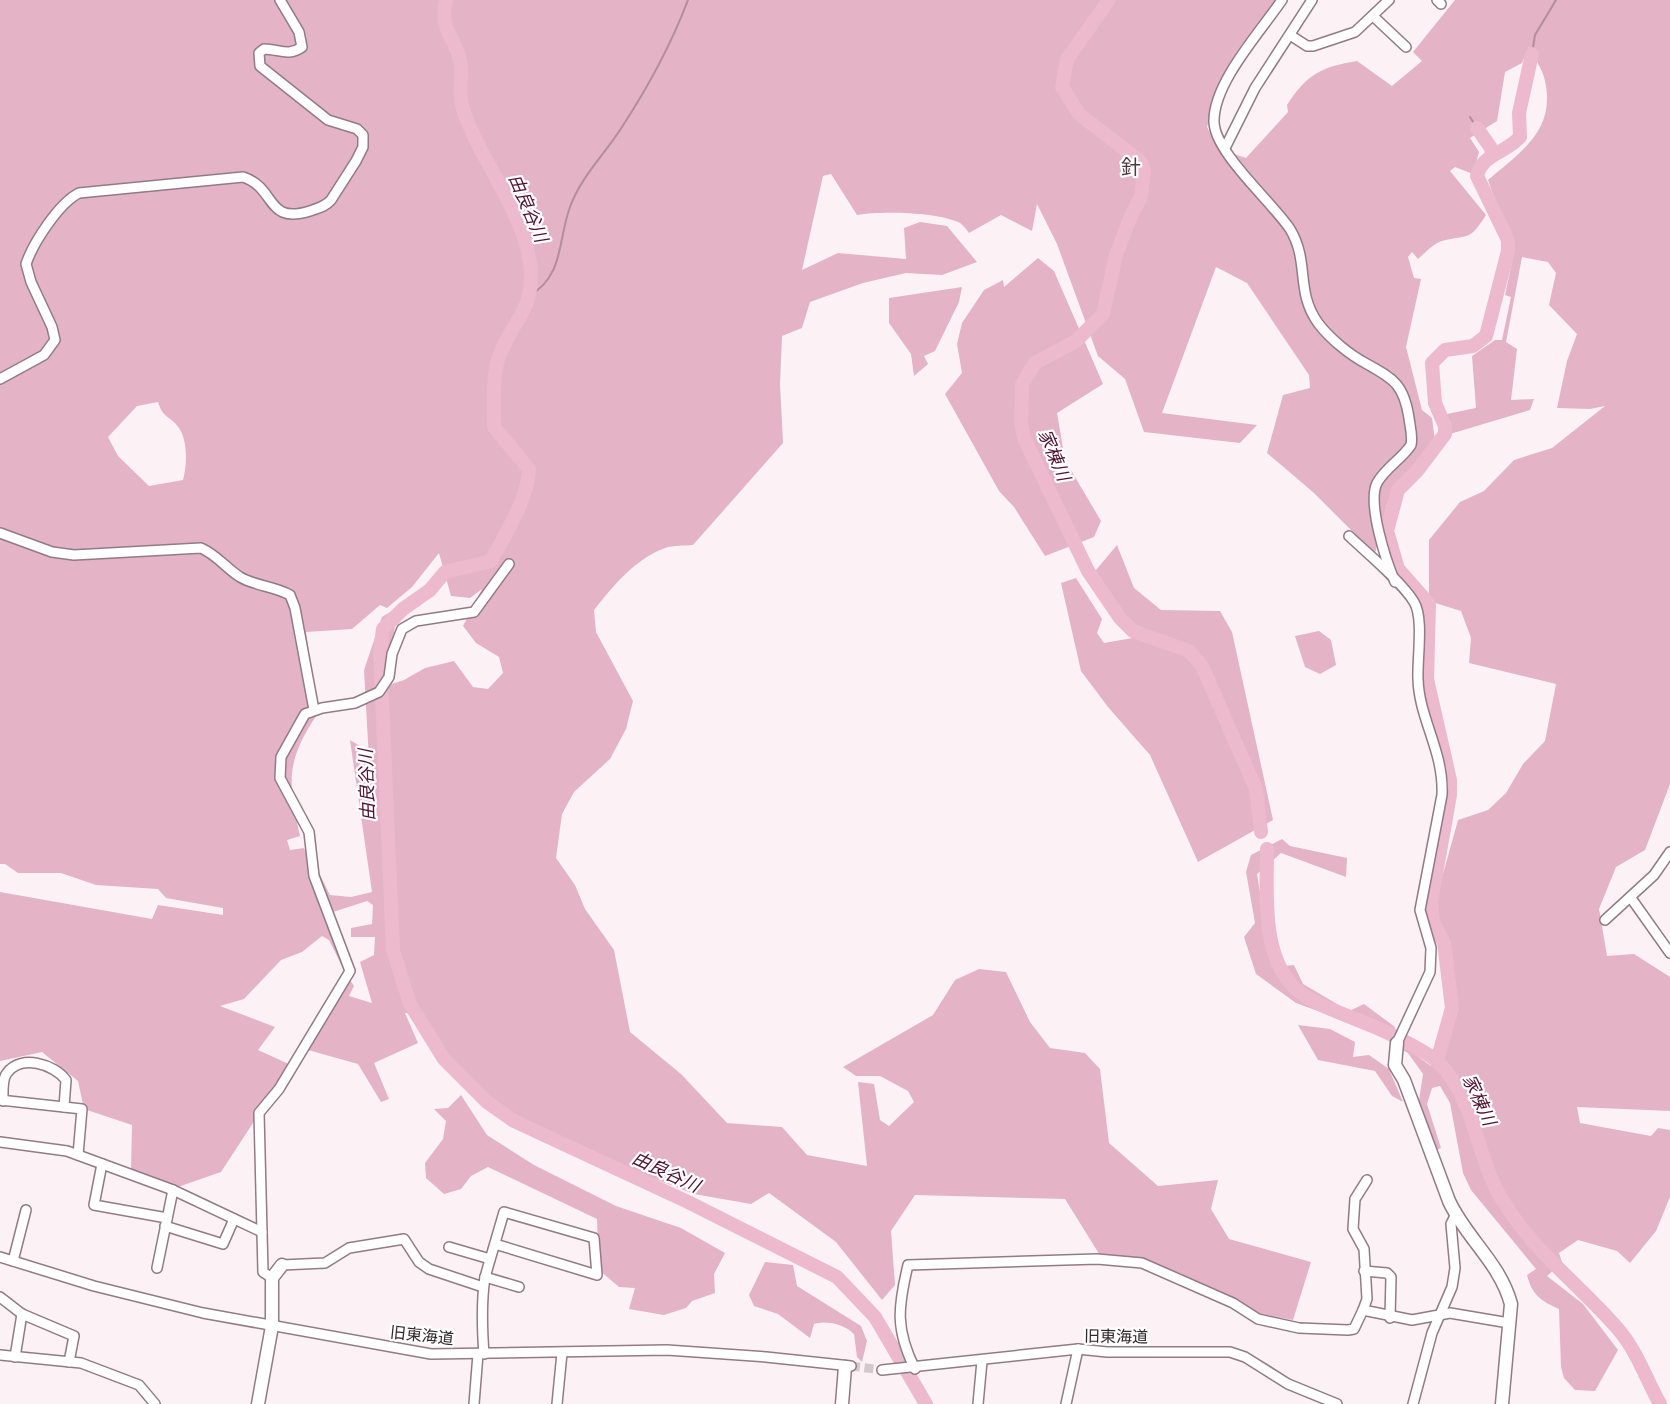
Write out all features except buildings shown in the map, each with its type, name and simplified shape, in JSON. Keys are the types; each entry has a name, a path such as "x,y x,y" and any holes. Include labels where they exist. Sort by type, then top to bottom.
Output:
{"street":[{"path":"0,379 44,355 55,340 52,327 31,282 26,264 52,220 69,198 79,193 243,177 260,187 280,213 294,216 326,206 331,200 363,147 363,135 348,125 328,120 260,66 259,53 264,49 294,53 302,47 299,32 280,0"},
{"path":"1282,0 1222,88 1214,123 1225,148 1294,237 1301,255 1304,297 1320,326 1346,350 1395,381 1405,398 1411,445 1381,477 1374,493 1376,514 1395,582"},
{"path":"1225,148 1255,88 1312,0"},
{"path":"1290,35 1307,46 1313,46 1354,32 1389,0"},
{"path":"1373,16 1406,47"},
{"path":"0,533 52,552 74,555 201,548 211,552 239,577 250,582 276,587 290,595 314,710"},
{"path":"1349,536 1417,607 1419,691 1443,778 1442,795 1420,910 1431,948 1430,972 1399,1039 1395,1065 1404,1080 1455,1216 1481,1247 1507,1289 1511,1304 1502,1404"},
{"path":"272,1278 263,1272 259,1113 279,1089 350,971 314,876 309,832 280,778 282,757 305,714 314,710 355,703 379,692 389,677 392,654 402,629 416,621 474,612 509,564"},
{"path":"1605,920 1630,898 1670,855"},
{"path":"1630,898 1670,953"},
{"path":"64,1107 66,1080 59,1072 42,1065 21,1064 4,1075 1,1101 82,1109 78,1155"},
{"path":"0,1142 34,1145 78,1155 173,1190 262,1232"},
{"path":"102,1164 94,1205 166,1222 223,1244 234,1219"},
{"path":"913,1369 905,1349 898,1305 908,1265 1097,1259 1142,1263 1233,1303 1258,1318 1299,1328 1354,1329 1367,1299 1364,1249 1353,1229 1355,1199 1366,1180"},
{"path":"157,1268 173,1190"},
{"path":"13,1261 27,1210"},
{"path":"474,1404 481,1354 484,1282 504,1212 594,1238 597,1275 495,1244"},
{"path":"1413,1404 1432,1333 1452,1287 1455,1268 1451,1224 1455,1216"},
{"path":"258,1404 272,1326 272,1278 282,1265 325,1263 349,1248 404,1239 419,1262 429,1269 484,1282 519,1287"},
{"path":"449,1247 490,1258"},
{"name":"旧東海道","path":"0,1257 94,1286 203,1313 431,1353 667,1350 765,1356 848,1367"},
{"path":"1364,1271 1387,1273 1391,1277 1390,1318"},
{"path":"0,1297 22,1314 74,1336 69,1362"},
{"path":"1363,1310 1390,1318 1426,1320 1450,1313 1509,1323"},
{"path":"15,1357 22,1314"},
{"path":"1066,1404 1078,1349"},
{"name":"旧東海道","path":"882,1370 913,1369 1078,1349 1107,1352 1230,1352 1245,1357 1288,1384 1337,1404"},
{"path":"557,1404 562,1353"},
{"path":"0,1355 81,1364 128,1379 139,1385 154,1404"},
{"path":"978,1404 982,1361"},
{"path":"842,1404 848,1367"}],"shaded area":[{"path":"0,0 1279,0 1222,78 1207,127 1219,149 1246,158 1288,112 1287,105 1301,86 1324,69 1357,61 1392,86 1422,61 1413,52 1455,0 1670,0 1670,784 1645,850 1616,867 1599,909 1607,956 1634,954 1670,977 1670,1111 1577,1107 1580,1123 1651,1136 1658,1128 1670,1130 1670,1197 1656,1231 1630,1263 1617,1251 1578,1240 1559,1253 1562,1262 1547,1276 1583,1304 1618,1350 1595,1391 1575,1390 1564,1378 1561,1367 1559,1309 1542,1300 1535,1292 1527,1275 1536,1269 1471,1190 1463,1173 1450,1103 1440,1086 1432,1088 1427,1104 1441,1148 1437,1150 1418,1107 1423,1074 1408,1053 1399,1048 1405,1047 1431,1066 1436,1062 1435,1044 1452,1032 1453,1008 1433,910 1458,820 1488,810 1506,793 1523,764 1545,741 1556,684 1469,663 1471,638 1461,611 1429,601 1429,540 1460,502 1484,491 1514,460 1552,448 1605,406 1590,409 1557,408 1567,361 1577,334 1549,305 1556,273 1548,262 1522,257 1506,342 1517,349 1511,400 1534,399 1530,410 1450,434 1447,414 1476,408 1472,356 1495,340 1502,340 1511,297 1505,295 1514,253 1488,180 1533,138 1545,113 1547,98 1545,81 1529,47 1522,63 1505,72 1497,121 1470,138 1479,152 1473,174 1455,167 1450,171 1486,215 1468,236 1439,242 1418,259 1412,252 1408,257 1414,278 1421,279 1406,347 1422,410 1432,418 1436,448 1387,504 1375,554 1314,493 1267,453 1283,395 1310,388 1309,375 1247,283 1216,267 1162,413 1257,425 1240,443 1144,432 1125,379 1098,356 1057,244 1037,204 1032,231 1001,215 969,233 960,223 938,217 895,213 857,215 831,174 823,176 802,270 838,253 906,259 904,228 920,222 947,226 977,262 942,275 906,273 863,283 810,302 802,328 782,336 780,384 783,443 693,545 668,547 644,559 617,583 594,610 596,632 633,701 626,729 610,759 574,792 562,814 556,858 575,885 585,909 614,950 630,1032 681,1074 727,1123 782,1127 807,1155 867,1166 858,1082 874,1084 880,1120 889,1126 914,1102 908,1091 880,1076 856,1076 843,1067 933,1015 955,980 979,969 1006,972 1030,1022 1050,1048 1085,1053 1100,1069 1109,1143 1158,1186 1218,1180 1211,1209 1229,1239 1311,1262 1293,1320 1250,1312 1145,1259 1101,1257 1065,1199 915,1195 891,1231 895,1285 882,1300 836,1242 769,1193 751,1204 694,1194 608,1161 493,1103 447,1055 423,1013 405,1013 418,1043 374,1063 389,1099 381,1102 358,1064 308,1050 350,980 354,986 349,996 372,1003 360,962 374,955 375,937 351,937 351,928 372,924 373,905 367,901 333,912 313,861 330,895 351,897 372,892 350,740 360,746 369,760 364,670 382,617 392,611 396,620 386,686 404,680 425,668 454,661 473,687 488,689 503,673 499,657 476,643 463,626 482,589 470,598 451,596 439,553 412,587 387,608 380,605 352,629 306,632 318,713 300,745 292,773 293,801 300,836 287,840 290,850 304,848 348,972 344,970 329,940 322,936 302,952 281,960 244,999 220,1006 275,1027 258,1050 291,1065 221,1172 175,1188 131,1171 132,1125 84,1109 78,1081 42,1052 0,1061 0,892 152,919 158,905 223,915 223,908 166,898 158,889 96,885 61,873 18,873 5,864 0,864","holes":["158,402 160,408 182,433 186,454 185,468 183,480 149,486 118,456 108,437 137,406"]},
{"path":"1038,258 1054,271 1103,384 1057,413 1065,460 1101,521 1094,537 1045,556 1014,507 999,491 945,394 962,373 957,344 962,323 984,290 1003,280 1004,287"},
{"path":"962,287 959,302 935,351 924,356 928,364 914,376 911,354 889,323 889,298"},
{"path":"1117,545 1134,588 1161,610 1220,611 1232,632 1273,820 1198,862 1150,755 1108,707 1081,671 1061,583 1076,578 1102,619 1097,633 1104,643 1144,636 1116,608 1091,576"},
{"path":"1319,631 1331,640 1336,665 1320,674 1305,667 1295,636"},
{"path":"1282,839 1290,846 1347,858 1346,877 1281,853 1257,874 1272,967 1294,965 1303,984 1349,1011 1364,1004 1395,1027 1389,1037 1296,1003 1256,974 1244,937 1255,923 1246,872 1251,855"},
{"path":"1298,1025 1330,1029 1355,1042 1353,1057 1369,1055 1389,1069 1403,1102 1392,1096 1375,1071 1318,1060"},
{"path":"461,1095 487,1135 534,1165 616,1206 681,1228 725,1253 714,1274 715,1293 692,1301 686,1308 664,1315 629,1309 635,1288 619,1287 599,1270 597,1219 488,1167 471,1176 461,1189 444,1194 426,1178 425,1163 443,1139 446,1121 434,1109 448,1108"},
{"path":"765,1262 793,1265 797,1286 861,1326 867,1341 862,1362 857,1357 854,1334 840,1325 814,1324 810,1338 778,1314 754,1306 749,1295"}],"waterway":[{"name":"由良谷川","path":"446,0 444,19 461,66 461,103 470,128 519,223 530,263 530,292 498,360 494,402 494,427 529,469 520,505 491,561 445,572 430,590 403,609 383,629 380,652 393,950 410,1004 444,1059 487,1102 514,1121 688,1202 837,1277 875,1317 926,1404"},
{"path":"530,295 549,278 558,256 566,219 575,196 649,83 688,0"},
{"name":"家棟川","path":"1109,0 1067,59 1062,87 1079,114 1141,162 1144,171 1141,197 1132,213 1116,255 1103,314 1076,341 1035,363 1022,384 1021,423 1024,438 1088,571 1120,618 1133,631 1189,651 1202,666 1256,789 1261,832"},
{"path":"1532,54 1535,35 1556,0"},
{"path":"1437,1061 1452,1008 1444,943 1433,922 1431,902 1450,795 1450,780 1427,679 1429,604 1398,569 1387,531 1398,490 1417,471 1445,434 1445,426 1435,403 1432,363 1445,350 1473,346 1486,336 1508,251 1508,240 1477,176 1489,158 1520,137 1519,113 1532,54"},
{"path":"1470,117 1477,128"},
{"path":"1477,128 1491,148 1492,155"},
{"name":"家棟川","path":"1267,849 1267,906 1272,946 1278,964 1288,980 1311,999 1414,1046 1445,1069 1459,1090 1488,1171 1503,1201 1528,1236 1604,1313 1625,1338 1660,1404"}],"tunnel":[{"path":"851,1366 882,1370"}],"district":[{"name":"針","path":"1131,167"}]}
